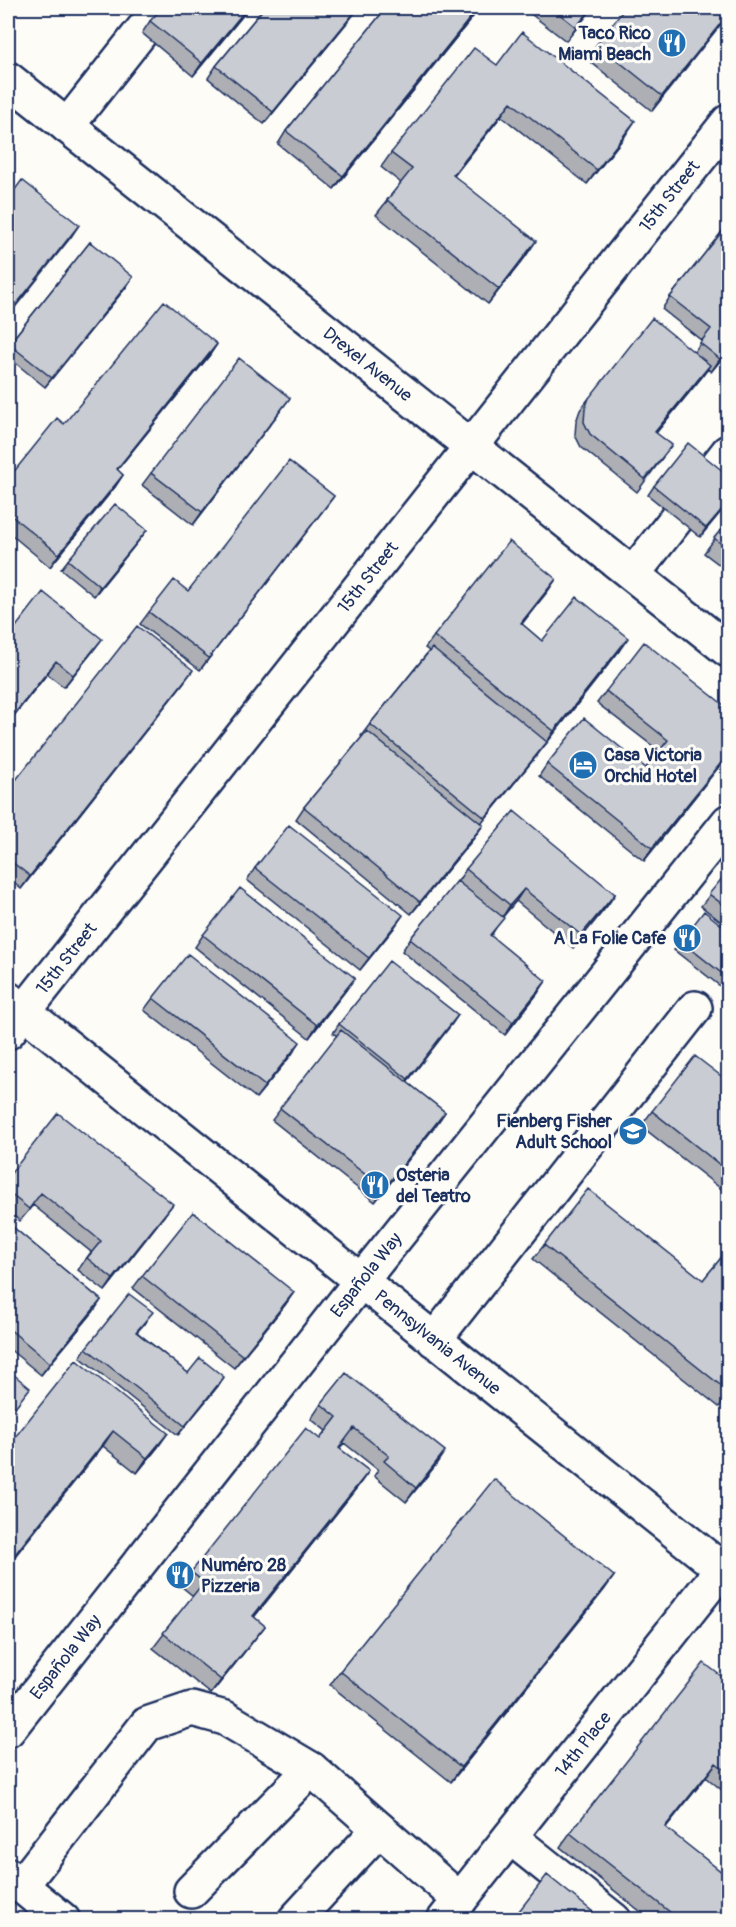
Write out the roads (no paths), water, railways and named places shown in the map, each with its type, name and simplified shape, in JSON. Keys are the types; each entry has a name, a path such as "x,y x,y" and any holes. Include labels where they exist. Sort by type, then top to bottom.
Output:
{"street":[{"path":"67,126 160,8"},
{"name":"Drexel Avenue","path":"8,78 729,650"},
{"name":"15th Street","path":"13,1014 472,446 729,122"},
{"path":"633,574 677,518"},
{"name":"Española Way","path":"8,1730 361,1281 729,822"},
{"path":"434,1340 694,1008"},
{"name":"Pennsylvania Avenue","path":"13,1014 361,1281 725,1572"},
{"name":"14th Place","path":"452,1910 725,1572"},
{"path":"63,1920 14,1881 147,1724 192,1708 225,1718 311,1769 379,1829 452,1910"},
{"path":"191,1891 311,1769"},
{"path":"295,1920 379,1829"},
{"path":"510,1837 614,1920"}],"place":[{"name":"Taco Rico Miami Beach","path":"672,43"},
{"name":"Casa Victoria Orchid Hotel","path":"583,765"},
{"name":"A La Folie Cafe","path":"687,938"},
{"name":"Fienberg Fisher Adult School","path":"633,1131"},
{"name":"Osteria del Teatro","path":"375,1185"},
{"name":"Numéro 28 Pizzeria","path":"180,1575"}]}
